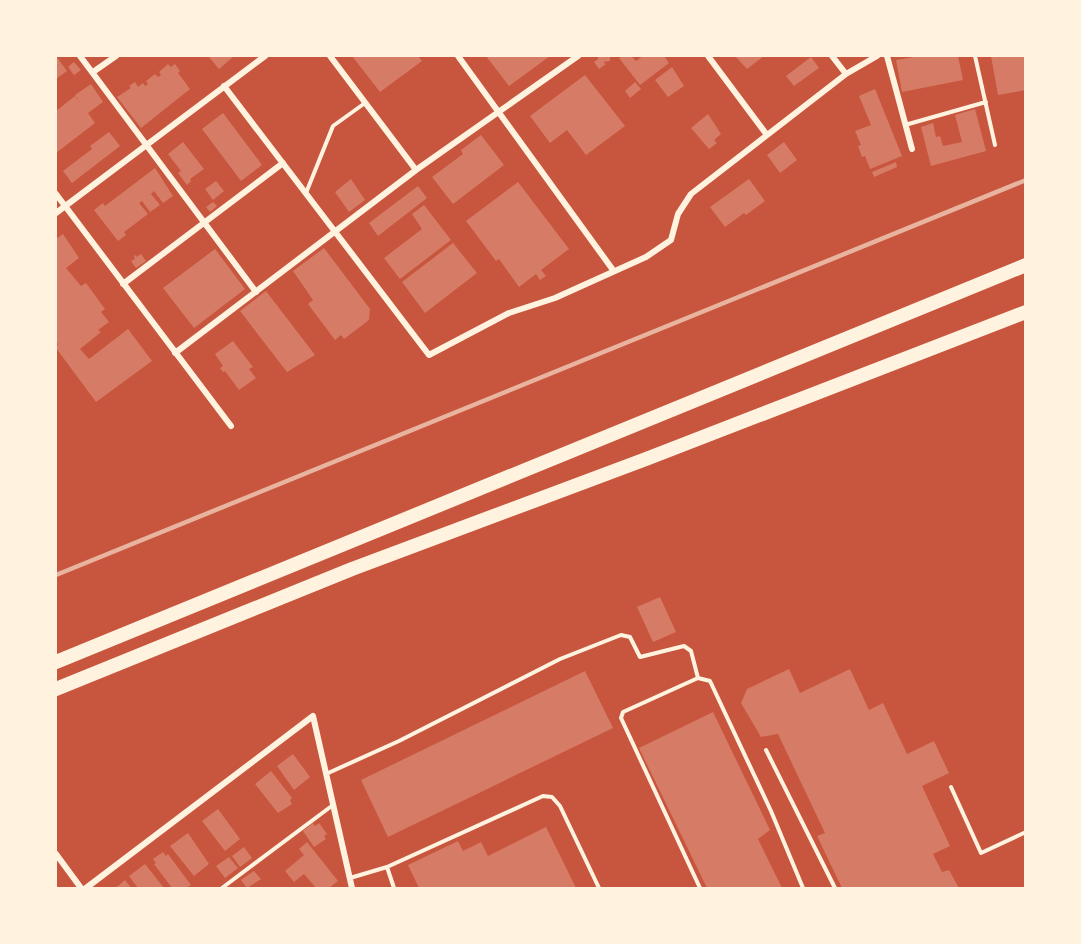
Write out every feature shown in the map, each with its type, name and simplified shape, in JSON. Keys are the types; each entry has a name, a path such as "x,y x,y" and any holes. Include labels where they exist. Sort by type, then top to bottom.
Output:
{"highway":[{"path":"56,662 1026,265"},
{"path":"56,689 352,569 646,459 1026,312"}],"street":[{"path":"80,56 256,292"},
{"path":"93,72 116,56"},
{"path":"56,213 265,56"},
{"path":"330,56 416,170"},
{"path":"458,56 613,270"},
{"path":"175,352 416,170 578,56"},
{"path":"708,56 767,135"},
{"path":"832,56 846,74"},
{"path":"224,86 429,355 509,313 555,297 646,256 671,240 678,214 691,194 846,74 877,56"},
{"path":"887,56 912,150"},
{"path":"123,284 284,163"},
{"path":"56,194 231,426"},
{"path":"86,888 313,716 352,888"},
{"path":"56,854 81,888"}],"lane":[{"path":"975,56 995,145"},
{"path":"904,125 986,102"},
{"path":"306,193 333,126 366,103"},
{"path":"325,774 399,741 560,659 621,635 630,637 640,657 684,646 691,651 698,678"},
{"path":"700,888 621,718 623,712 698,678 710,681 771,811 802,888"},
{"path":"766,750 835,888"},
{"path":"951,787 981,853 1026,832"},
{"path":"350,878 387,867 532,799 543,796 552,797 560,806 599,888"},
{"path":"222,888 333,805"},
{"path":"387,867 394,888"}],"building":[{"path":"56,56 67,71 56,79"},
{"path":"208,56 232,56 233,57 219,69"},
{"path":"352,56 418,56 422,61 380,92"},
{"path":"486,56 550,56 509,86"},
{"path":"598,56 610,56 610,61 603,62 606,64 599,69 594,62"},
{"path":"631,56 636,61 643,56 664,56 669,63 640,85 619,58"},
{"path":"735,56 764,56 747,69"},
{"path":"920,56 958,56 963,80 902,92 896,60"},
{"path":"991,56 1026,56 1026,90 998,95"},
{"path":"811,57 819,68 794,86 786,76"},
{"path":"74,62 81,70 74,75 68,67"},
{"path":"168,64 171,67 175,64 180,71 178,73 190,89 141,128 117,97 131,88 129,86 135,82 138,87 143,83 145,86 148,84 146,81 155,74 158,77 161,75 159,72"},
{"path":"672,67 684,86 668,97 655,80"},
{"path":"585,75 625,126 586,155 567,130 550,143 530,116"},
{"path":"635,82 641,89 630,98 625,91"},
{"path":"91,84 103,102 88,113 95,123 56,153 56,111 75,96 82,105 75,95"},
{"path":"875,89 902,156 870,169 865,156 862,157 858,146 861,145 855,131 871,125 859,96"},
{"path":"975,109 986,151 931,166 921,127 933,123 936,137 940,136 943,146 962,142 955,115"},
{"path":"223,113 262,165 241,181 202,129"},
{"path":"708,114 721,134 714,140 717,143 709,149 691,128"},
{"path":"109,132 120,146 72,183 63,171 92,149 90,146"},
{"path":"481,135 504,165 453,204 432,177 463,154 461,150"},
{"path":"183,142 204,169 190,179 187,185 178,173 181,171 168,154"},
{"path":"784,142 797,160 780,173 767,155"},
{"path":"896,162 897,167 874,177 872,172"},
{"path":"155,168 173,196 163,203 154,191 151,194 160,205 150,212 142,201 139,203 148,214 124,232 126,235 118,241 94,210 103,203 105,206"},
{"path":"351,179 365,200 349,212 335,192"},
{"path":"749,179 765,201 725,227 710,207"},
{"path":"216,181 224,191 213,200 205,189"},
{"path":"518,182 569,249 541,270 546,276 540,280 536,274 519,287 499,259 496,261 466,221"},
{"path":"418,186 427,198 378,236 369,223"},
{"path":"213,202 217,206 210,212 206,207"},
{"path":"424,205 451,240 400,279 384,258 422,229 412,214"},
{"path":"63,234 79,258 66,268 81,286 86,283 105,309 101,312 109,322 98,330 101,332 80,349 89,359 128,329 152,361 96,402 56,348 58,344 56,340 56,239"},
{"path":"453,243 477,273 425,313 402,282"},
{"path":"324,248 370,309 369,320 344,339 341,335 335,340 308,304 313,300 293,271"},
{"path":"215,249 245,289 194,328 163,288"},
{"path":"141,254 146,261 136,268 131,261 135,259 134,256"},
{"path":"266,291 315,355 287,372 240,311"},
{"path":"233,341 253,367 249,369 256,378 239,390 225,371 223,372 220,368 223,366 215,354"},
{"path":"660,597 676,632 653,642 637,607"},
{"path":"789,669 800,693 850,669 869,710 883,703 907,754 934,741 949,773 922,786 950,846 933,854 942,872 949,870 959,888 842,888 817,836 825,833 778,734 761,737 741,703 747,689"},
{"path":"585,671 613,728 388,837 361,780"},
{"path":"713,712 770,830 758,839 782,888 707,888 639,748"},
{"path":"293,754 310,777 294,790 277,766"},
{"path":"271,771 292,798 290,800 292,804 278,813 255,784"},
{"path":"218,809 240,839 225,851 202,821"},
{"path":"313,823 315,826 319,823 327,834 324,836 326,839 314,847 303,831"},
{"path":"546,827 576,888 419,888 408,865 458,841 463,851 481,842 488,856"},
{"path":"188,833 209,864 194,876 170,846"},
{"path":"307,842 338,881 329,888 316,888 304,874 294,882 285,871 304,855 299,849"},
{"path":"244,847 252,858 240,867 232,856"},
{"path":"163,852 166,856 168,854 191,885 186,888 172,888 154,864 156,863 153,859"},
{"path":"229,857 238,868 225,878 216,866"},
{"path":"145,864 164,888 138,888 129,876"},
{"path":"254,871 261,879 247,888 241,880"},
{"path":"125,880 131,888 114,888 118,886"}],"railway":[{"path":"56,575 1026,180"}]}
